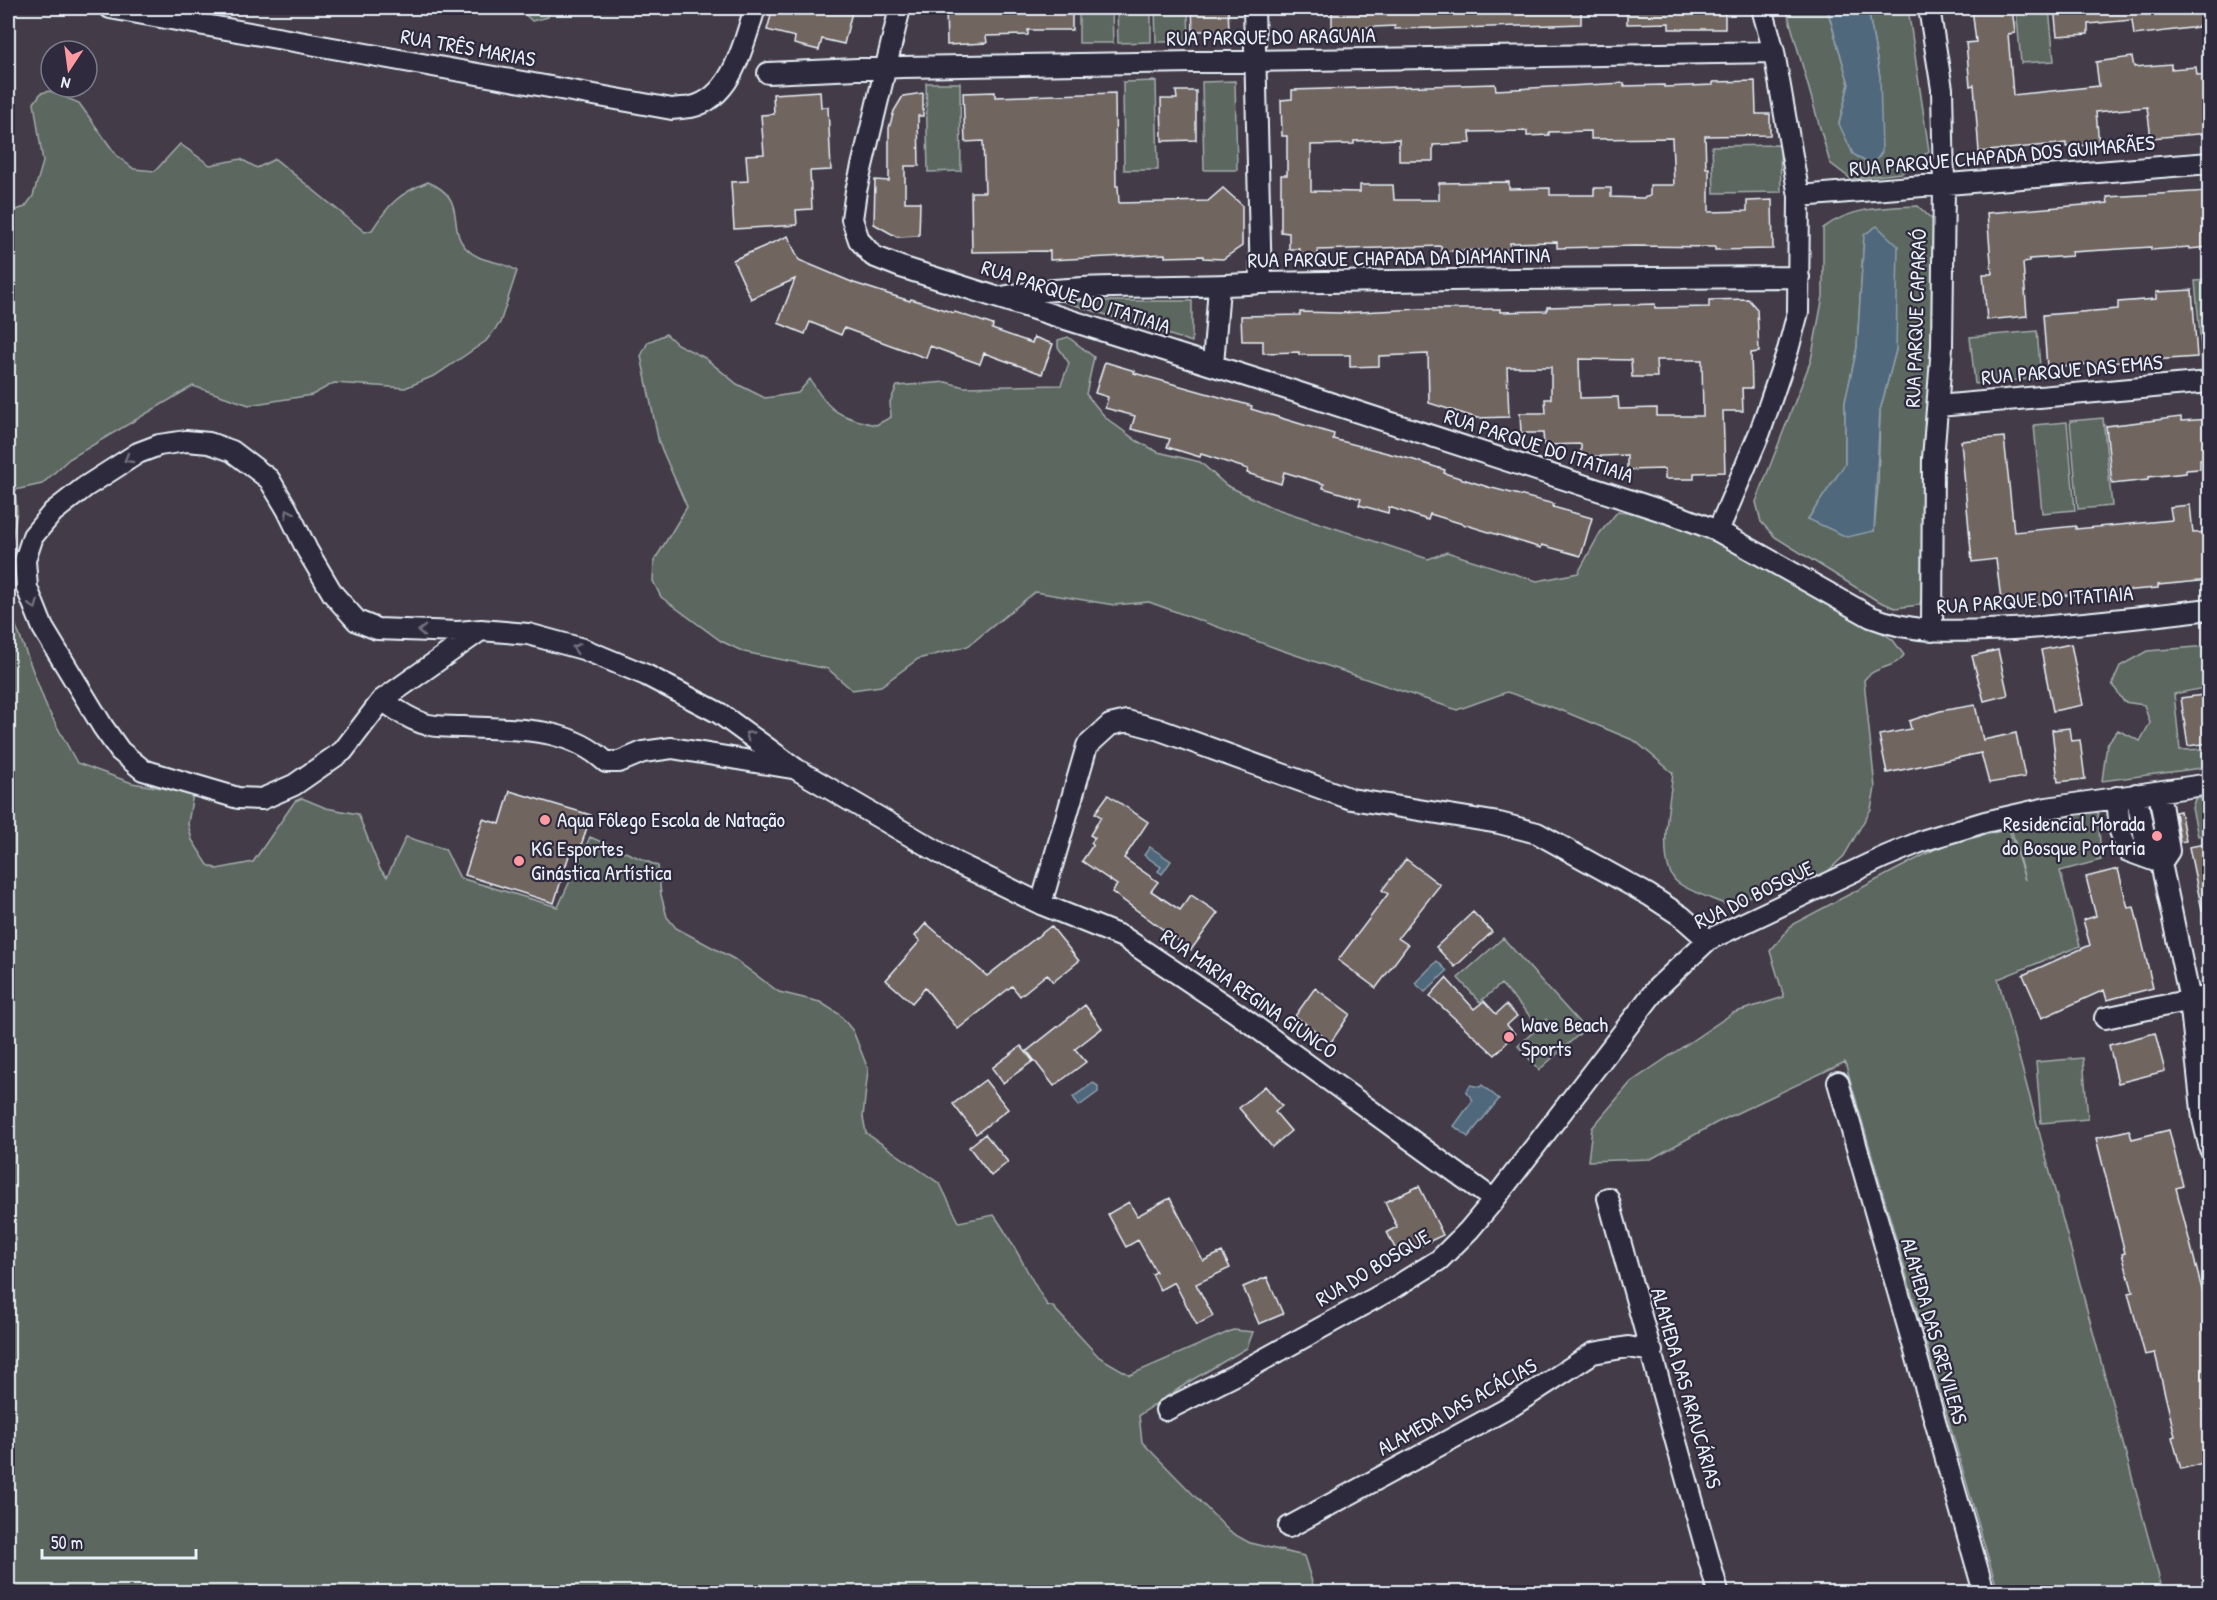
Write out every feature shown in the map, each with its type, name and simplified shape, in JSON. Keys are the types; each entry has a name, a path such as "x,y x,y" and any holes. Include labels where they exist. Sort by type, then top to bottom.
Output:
{"street":[{"name":"RUA TRÊS MARIAS","path":"110,8 672,109 693,107 711,98 726,82 737,65 755,8"},
{"path":"884,68 900,8"},
{"path":"1254,8 1260,284"},
{"path":"1718,531 1760,432 1788,350 1798,312 1799,196 1774,52 1762,8"},
{"name":"RUA PARQUE CAPARAÓ","path":"1929,8 1942,89 1944,186 1942,347 1933,459 1932,630"},
{"name":"RUA PARQUE DO ARAGUAIA","path":"768,73 884,68 1774,52"},
{"name":"RUA PARQUE DO ITATIAIA","path":"884,68 856,191 852,219 859,240 873,256 1684,518 1718,531 1871,617 1905,627 1965,631 2067,626 2210,609"},
{"name":"RUA PARQUE CHAPADA DOS GUIMARÃES","path":"1799,196 2210,163"},
{"name":"RUA PARQUE CHAPADA DA DIAMANTINA","path":"1000,298 1034,291 1070,289 1260,284 1799,277"},
{"path":"1213,365 1219,286"},
{"name":"RUA PARQUE DAS EMAS","path":"1938,406 2210,382"},
{"path":"481,630 382,700 343,751 294,785 262,799 238,798 143,770 120,751 103,728 43,628 27,588 25,560 33,536 53,512 85,487 138,453 159,445 186,441 210,443 232,451 269,479 287,509 306,550 333,594 357,621 377,629 458,632 481,630 528,634 582,649 646,675 719,713 796,769"},
{"path":"382,700 404,715 424,724 529,730 561,735 592,749 606,762 619,762 643,752 672,748 796,769"},
{"path":"1041,904 1087,746 1110,725 1127,721 1157,729 1351,799 1499,823 1538,832 1649,895 1681,916 1708,940"},
{"name":"RUA MARIA REGINA GIUNCO","path":"796,769 957,863 1041,904 1123,937 1180,973 1494,1200"},
{"name":"RUA DO BOSQUE","path":"1166,1410 1239,1373 1397,1286 1439,1260 1469,1230 1494,1200 1657,988 1708,940 1925,840 1985,822 2047,808 2210,784"},
{"path":"2158,792 2169,851 2161,863"},
{"path":"2126,796 2145,839 2161,863 2190,1000 2203,1119 2210,1149"},
{"path":"2105,1018 2210,996"},
{"name":"ALAMEDA DAS GREVILEAS","path":"1838,1082 1984,1593"},
{"name":"ALAMEDA DAS ARAUCÁRIAS","path":"1608,1198 1718,1593"},
{"name":"ALAMEDA DAS ACÁCIAS","path":"1289,1527 1512,1406 1593,1353 1628,1347 1652,1351"}],"shaded area":[{"path":"518,8 551,8 548,17 532,21"},
{"path":"1079,8 1112,8 1113,43 1079,43"},
{"path":"1117,8 1151,8 1151,42 1118,43"},
{"path":"1155,8 1188,8 1189,42 1156,42"},
{"path":"1786,8 1827,8 1849,84 1839,124 1880,77 1868,8 1908,8 1929,151 1902,173 1851,179 1830,163"},
{"path":"2016,8 2049,8 2054,61 2021,63"},
{"path":"1156,81 1158,170 1124,170 1123,82"},
{"path":"1235,81 1237,170 1204,170 1202,82"},
{"path":"926,83 960,83 961,171 928,172"},
{"path":"39,96 39,99 69,99 79,103 117,156 134,169 155,171 180,144 210,165 241,159 257,168 275,159 365,232 372,230 389,207 402,195 428,182 441,189 449,197 461,241 467,249 478,257 517,271 500,323 486,341 436,375 405,388 334,383 312,395 249,405 193,386 69,459 42,484 15,490 17,511 11,547 8,605 8,209 13,211 25,207 33,196 43,162 34,103"},
{"path":"1780,145 1781,192 1714,193 1712,146"},
{"path":"1918,206 1939,226 1933,384 1922,481 1929,584 1919,605 1895,608 1876,600 1775,537 1761,522 1756,502 1811,360 1823,296 1823,228 1856,212","holes":["1864,236 1896,350 1880,410 1874,531 1808,519 1845,465 1845,402 1857,348"]},
{"path":"2209,280 2209,369 2203,369 2195,281"},
{"path":"1062,301 1192,301 1192,342"},
{"path":"2037,331 2041,378 1975,384 1970,337"},
{"path":"666,334 677,344 705,358 737,384 765,398 798,393 810,379 823,399 836,411 844,416 876,425 891,417 890,402 897,386 946,382 964,387 1061,385 1069,363 1058,347 1058,340 1068,337 1094,357 1086,394 1106,418 1137,441 1158,452 1200,462 1226,485 1271,507 1428,559 1447,552 1537,581 1578,573 1600,533 1618,511 1646,515 1750,554 1849,609 1893,640 1904,655 1895,663 1868,675 1864,680 1875,788 1871,809 1844,856 1826,873 1724,904 1681,885 1671,874 1667,861 1666,831 1673,773 1635,741 1563,711 1507,692 1457,710 1149,602 1114,605 1035,592 968,646 918,659 881,686 852,690 828,669 744,652 721,641 661,597 653,581 654,561 687,507 659,443 641,356 648,342"},
{"path":"2103,418 2112,506 2078,509 2070,421"},
{"path":"2067,422 2075,510 2042,513 2034,425"},
{"path":"8,605 47,708 77,763 132,783 193,793 188,824 192,840 208,865 217,869 253,862 295,801 302,798 326,808 358,814 380,869 387,877 406,837 445,849 460,878 558,907 590,837 658,866 661,895 667,917 676,928 734,959 779,992 820,1002 839,1014 853,1031 868,1069 863,1117 866,1133 940,1184 959,1222 994,1215 1047,1305 1053,1307 1099,1357 1130,1375 1233,1330 1253,1332 1247,1348 1192,1380 1139,1415 1142,1442 1230,1532 1250,1543 1304,1556 1315,1592 8,1592"},
{"path":"2210,647 2209,687 2174,694 2180,750 2209,749 2209,767 2102,781 2107,744 2118,730 2140,741 2150,723 2144,705 2124,702 2112,684 2120,666 2147,651"},
{"path":"2209,797 2209,834 2198,836 2192,808 2195,799"},
{"path":"2098,812 2101,860 2060,871 2080,946 1998,979 2163,1592 1998,1592 1845,1062 1716,1123 1651,1159 1588,1161 1592,1128 1631,1082 1733,1013 1784,997 1770,951 1793,924 1941,846 2009,829 2025,880 2011,828 2062,815"},
{"path":"1503,938 1585,1029 1539,1070 1518,1046 1547,1019 1539,1026 1501,984 1480,1002 1458,978"},
{"path":"2083,1058 2088,1119 2041,1123 2036,1062"}],"water":[{"path":"1827,8 1868,8 1880,77 1882,152 1872,166 1853,154 1839,124 1849,84"},
{"path":"1877,226 1898,246 1896,350 1880,410 1874,531 1847,537 1808,519 1845,464 1845,402 1857,348 1864,235"},
{"path":"1150,847 1171,861 1162,874 1158,871 1161,867 1144,855"},
{"path":"1437,961 1447,971 1425,992 1415,983"},
{"path":"1093,1083 1098,1086 1098,1092 1079,1106 1073,1097"},
{"path":"1470,1085 1480,1087 1482,1085 1499,1099 1468,1137 1454,1126 1473,1100 1466,1092"}],"building":[{"path":"773,8 853,8 844,44 822,39 819,50 794,44 795,37 767,30"},
{"path":"946,8 1072,8 1072,30 1028,30 1028,35 986,36 987,43 947,45"},
{"path":"1192,8 1228,8 1229,31 1193,31"},
{"path":"1332,8 1581,8 1581,24 1431,29 1395,29 1395,26 1332,29"},
{"path":"1627,8 1725,8 1725,29 1669,29 1669,23 1627,24"},
{"path":"1972,8 2012,8 2015,33 2008,34 2013,95 2099,86 2096,62 2132,57 2134,67 2171,64 2171,69 2196,67 2197,75 2210,74 2210,133 2151,138 2147,107 2096,112 2099,144 2066,147 2066,143 1979,152 1974,85 1970,86 1966,43 1976,42"},
{"path":"2054,8 2204,8 2206,26 2134,35 2132,20 2088,24 2088,34 2057,36"},
{"path":"1755,81 1756,114 1770,114 1770,135 1705,136 1706,168 1709,168 1709,212 1747,211 1747,201 1772,200 1773,249 1715,250 1715,247 1635,246 1557,248 1557,242 1510,243 1510,250 1441,251 1441,246 1318,250 1318,257 1300,257 1300,249 1289,249 1289,233 1281,232 1281,175 1287,175 1287,136 1282,136 1281,100 1292,99 1292,90 1495,84 1496,90 1624,83 1624,86 1664,85 1664,87 1713,85 1713,82","holes":["1527,131 1527,136 1549,135 1549,132 1591,131 1591,139 1672,138 1674,185 1650,185 1650,196 1643,198 1611,197 1611,188 1594,188 1594,195 1550,195 1550,188 1509,189 1509,182 1439,183 1439,200 1394,200 1393,185 1360,185 1360,192 1311,191 1311,145 1354,144 1354,141 1399,139 1399,161 1433,161 1433,145 1471,143 1470,132"]},
{"path":"820,91 821,107 828,107 831,170 810,171 812,209 796,210 797,225 734,229 731,182 748,181 746,155 764,154 761,115 774,114 773,94"},
{"path":"1176,91 1196,91 1196,140 1162,141 1161,99 1177,99"},
{"path":"995,92 995,97 1115,93 1116,186 1118,186 1119,203 1208,201 1223,188 1242,205 1242,246 1223,259 1203,258 1203,256 1165,257 1165,254 1050,260 1050,251 972,252 971,192 985,192 983,141 965,142 963,93"},
{"path":"923,93 923,116 918,116 919,166 905,166 905,202 920,202 919,236 897,237 874,224 875,180 889,181 889,128 894,111 903,96"},
{"path":"2210,191 2210,247 2151,250 2151,247 2071,252 2072,256 2029,259 2029,262 2023,263 2027,316 1987,320 1983,274 1992,274 1987,213 2108,203 2107,197"},
{"path":"788,236 799,260 854,283 910,301 911,299 955,312 993,325 992,329 1032,343 1034,337 1053,344 1042,374 984,353 980,364 930,346 926,358 844,328 841,335 810,322 805,334 778,323 795,279 751,299 733,260"},
{"path":"2192,290 2197,357 2047,367 2043,315 2118,309 2118,302 2156,299 2156,292"},
{"path":"1748,299 1757,309 1759,352 1751,353 1752,388 1742,388 1743,411 1723,411 1725,472 1694,473 1694,479 1665,479 1665,469 1627,470 1627,455 1581,457 1581,444 1544,445 1543,433 1521,433 1520,413 1546,413 1545,399 1551,399 1551,367 1507,367 1509,417 1477,418 1429,403 1428,354 1379,356 1379,366 1350,367 1350,355 1299,355 1299,352 1263,353 1263,341 1242,341 1241,316 1420,309 1547,311 1547,307 1655,304 1655,308 1709,307 1709,300","holes":["1579,359 1631,360 1632,377 1657,377 1656,360 1702,360 1703,416 1657,416 1657,408 1619,409 1618,397 1580,398"]},
{"path":"1105,362 1135,371 1134,373 1252,406 1251,409 1334,434 1333,439 1414,460 1445,470 1444,473 1554,504 1553,507 1592,518 1581,556 1542,545 1541,548 1430,514 1428,520 1389,507 1388,513 1359,505 1361,499 1323,488 1324,484 1284,472 1281,484 1247,473 1248,469 1201,454 1200,457 1167,447 1170,439 1131,429 1135,416 1105,408 1108,397 1095,393"},
{"path":"2181,417 2181,421 2210,419 2210,459 2200,460 2200,469 2186,470 2186,473 2148,477 2148,480 2112,484 2106,426"},
{"path":"2004,437 2014,532 2172,520 2170,507 2190,505 2193,533 2210,532 2210,580 2158,585 2158,588 2043,597 2044,603 2002,608 1996,559 1972,562 1961,441"},
{"path":"2071,644 2083,705 2053,711 2041,650"},
{"path":"1998,650 2008,695 1984,701 1972,656"},
{"path":"2210,694 2210,743 2188,746 2181,698"},
{"path":"1975,705 1983,740 2016,733 2025,777 1989,783 1981,753 1887,773 1879,735 1911,729 1909,721 1940,711"},
{"path":"2069,728 2071,741 2080,740 2085,779 2058,782 2052,730"},
{"name":"KG Esportes Ginástica Artística","path":"510,791 591,815 580,849 572,846 554,903 465,875 483,819 500,824"},
{"path":"1108,795 1148,822 1124,858 1158,882 1151,891 1180,910 1191,895 1218,913 1191,950 1112,892 1117,885 1082,861 1093,845 1091,843 1095,838 1090,835 1101,817 1095,813"},
{"path":"2180,811 2186,841 2180,842 2175,812"},
{"path":"2210,843 2210,910 2202,910 2189,847"},
{"path":"1406,859 1440,885 1398,938 1408,945 1376,988 1338,960 1388,894 1382,890"},
{"path":"2118,869 2128,908 2134,907 2153,988 2107,1000 2104,990 2042,1018 2023,975 2090,945 2083,920 2096,916 2086,877"},
{"path":"1473,912 1492,932 1455,967 1436,947"},
{"path":"926,923 987,976 1051,926 1079,961 1053,982 1047,974 1020,996 1012,986 958,1029 925,988 912,1003 886,980 920,941 915,936"},
{"path":"1446,978 1474,1009 1484,1001 1496,1014 1506,1005 1517,1016 1507,1025 1515,1034 1495,1055 1430,996"},
{"path":"1315,988 1350,1014 1331,1042 1295,1016"},
{"path":"1085,1005 1102,1028 1075,1049 1086,1062 1054,1086 1027,1051"},
{"path":"2155,1033 2165,1071 2118,1083 2109,1045"},
{"path":"1021,1046 1033,1061 1003,1083 992,1068"},
{"path":"985,1080 1008,1109 976,1134 953,1104"},
{"path":"1265,1086 1282,1106 1275,1112 1291,1131 1272,1147 1239,1108"},
{"path":"2129,1130 2132,1139 2169,1130 2183,1186 2176,1188 2210,1321 2210,1461 2181,1469 2155,1353 2145,1355 2128,1293 2133,1292 2122,1254 2125,1253 2096,1138"},
{"path":"985,1134 1008,1162 991,1176 969,1147"},
{"path":"1419,1186 1443,1235 1399,1256 1387,1232 1397,1227 1385,1202"},
{"path":"1170,1198 1203,1261 1222,1252 1230,1268 1196,1284 1213,1316 1197,1325 1174,1282 1160,1290 1152,1274 1156,1272 1138,1240 1126,1247 1108,1214 1129,1202 1137,1216"},
{"path":"1267,1277 1283,1314 1259,1324 1243,1287"}],"place":[{"name":"Aqua Fôlego Escola de Natação","path":"545,820"},
{"name":"Residencial Morada do Bosque Portaria","path":"2157,836"},
{"name":"KG Esportes Ginástica Artística","path":"519,861"},
{"name":"Wave Beach Sports","path":"1509,1037"}]}
